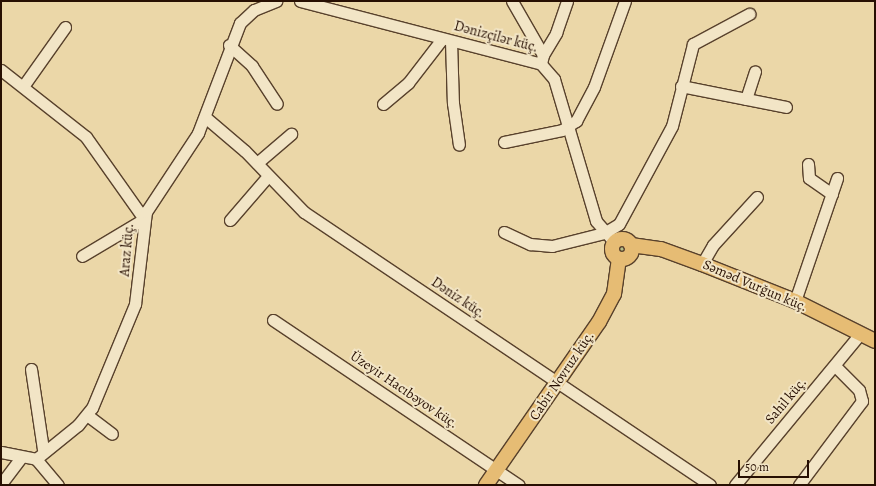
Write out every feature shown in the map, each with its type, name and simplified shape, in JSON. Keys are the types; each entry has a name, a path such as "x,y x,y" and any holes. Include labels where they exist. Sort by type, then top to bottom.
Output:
{"main road":[{"name":"Səməd Vurğun küç.","path":"609,237 624,239 631,245 661,249 702,264 795,301 859,336 875,341"},
{"path":"609,237 613,254 619,259 631,254 631,245"},
{"name":"Cabir Novruz küç.","path":"486,485 558,383 609,304 617,283 619,259"}],"street":[{"name":"Araz küç.","path":"36,459 44,449 70,432 87,415 135,304 144,219 205,117 229,45 246,16 274,1"},
{"name":"Dәnizçilәr küç.","path":"300,1 447,40 542,60 554,79 592,212 609,237"},
{"path":"512,1 542,60"},
{"path":"542,60 556,33 567,1"},
{"path":"504,142 568,128 594,87 624,1"},
{"path":"504,232 530,244 552,246 609,237 623,218 672,126 681,86 693,44 750,14"},
{"path":"24,85 65,28"},
{"path":"384,104 412,78 447,40"},
{"path":"447,40 459,145"},
{"path":"229,45 252,66 277,104"},
{"path":"1,70 24,85 86,137 144,219 82,256"},
{"path":"746,99 755,71"},
{"path":"681,86 786,107"},
{"name":"Dәniz küç.","path":"205,117 257,163 304,212 710,485"},
{"path":"257,163 291,134"},
{"path":"808,164 809,178 832,194"},
{"path":"230,220 268,176"},
{"path":"795,301 838,178"},
{"path":"702,264 714,245 757,196"},
{"name":"Üzeyir Hacıbəyov küç.","path":"273,320 519,485"},
{"name":"Sahil küç.","path":"735,485 836,366 859,336"},
{"path":"799,485 862,401 859,390 836,366"},
{"path":"31,369 44,449"},
{"path":"87,415 112,434"},
{"path":"1,452 36,459 58,485"},
{"path":"1,484 21,457"}],"green space":[{"path":"620,244 624,244 626,245 626,253 620,254 617,251 617,247"}]}
